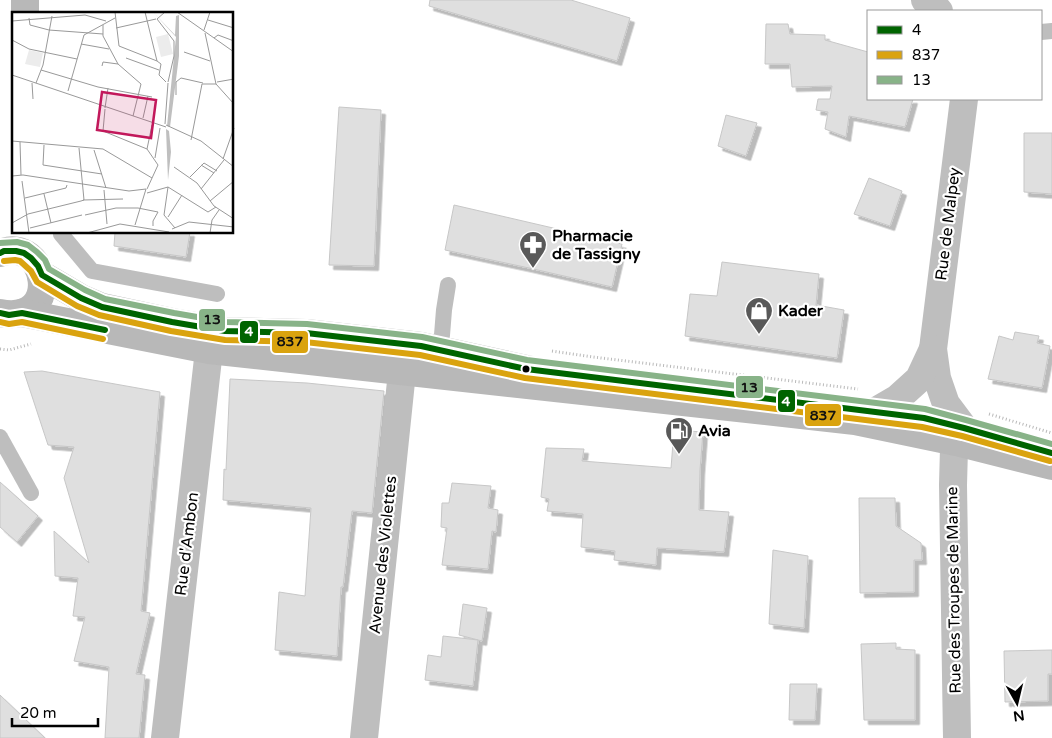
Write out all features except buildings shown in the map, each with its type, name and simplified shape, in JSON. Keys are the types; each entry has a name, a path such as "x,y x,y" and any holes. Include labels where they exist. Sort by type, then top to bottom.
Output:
{"main road":[{"path":"11,245 32,258 42,275 43,284 42,292 32,306 25,312 11,313"},
{"path":"42,275 80,298 102,307 172,322 225,331 306,333 421,346 526,369 867,401 1052,453"},
{"path":"11,313 209,350 854,421 885,426 968,428 1052,466"}],"street":[{"path":"926,0 930,1 937,10"},
{"name":"Rue de Malpey","path":"964,100 933,349 937,378 946,404 968,428"},
{"name":"Rue de Malpey","path":"867,401 898,398 919,379 933,349"},
{"name":"Rue d'Ambon","path":"165,738 209,350"},
{"name":"Avenue des Violettes","path":"364,738 402,372"},
{"name":"Rue des Troupes de Marine","path":"957,738 954,448 968,428"}],"lane":[{"path":"61,234 92,271 216,294"},
{"path":"302,360 319,351 406,359 434,356 442,335 448,284"},
{"path":"0,437 32,493"}],"path":[{"path":"0,349 9,350"},
{"path":"547,350 867,401"},
{"path":"968,428 1052,433"}],"transit line":[{"name":"13","path":"0,243 17,242 28,245 45,260 49,269 85,290 105,299 174,313 226,322 307,324 422,337 527,360 925,409 1052,444"},
{"name":"4","path":"0,253 4,251 24,253 38,266 42,275 81,298 102,307 172,322 225,331 306,333 421,346 526,369 924,418 1052,453"},
{"name":"837","path":"4,261 20,261 31,271 37,282 77,306 99,315 171,331 225,340 305,342 420,355 525,378 922,427 962,436 1050,461"},
{"name":"4","path":"0,313 9,315 22,313 105,330"},
{"name":"837","path":"0,322 9,324 22,322 103,339"}],"place":[{"name":"Pharmacie de Tassigny","path":"533,269"},
{"name":"Kader","path":"759,335"},
{"name":"Avia","path":"679,455"}]}
